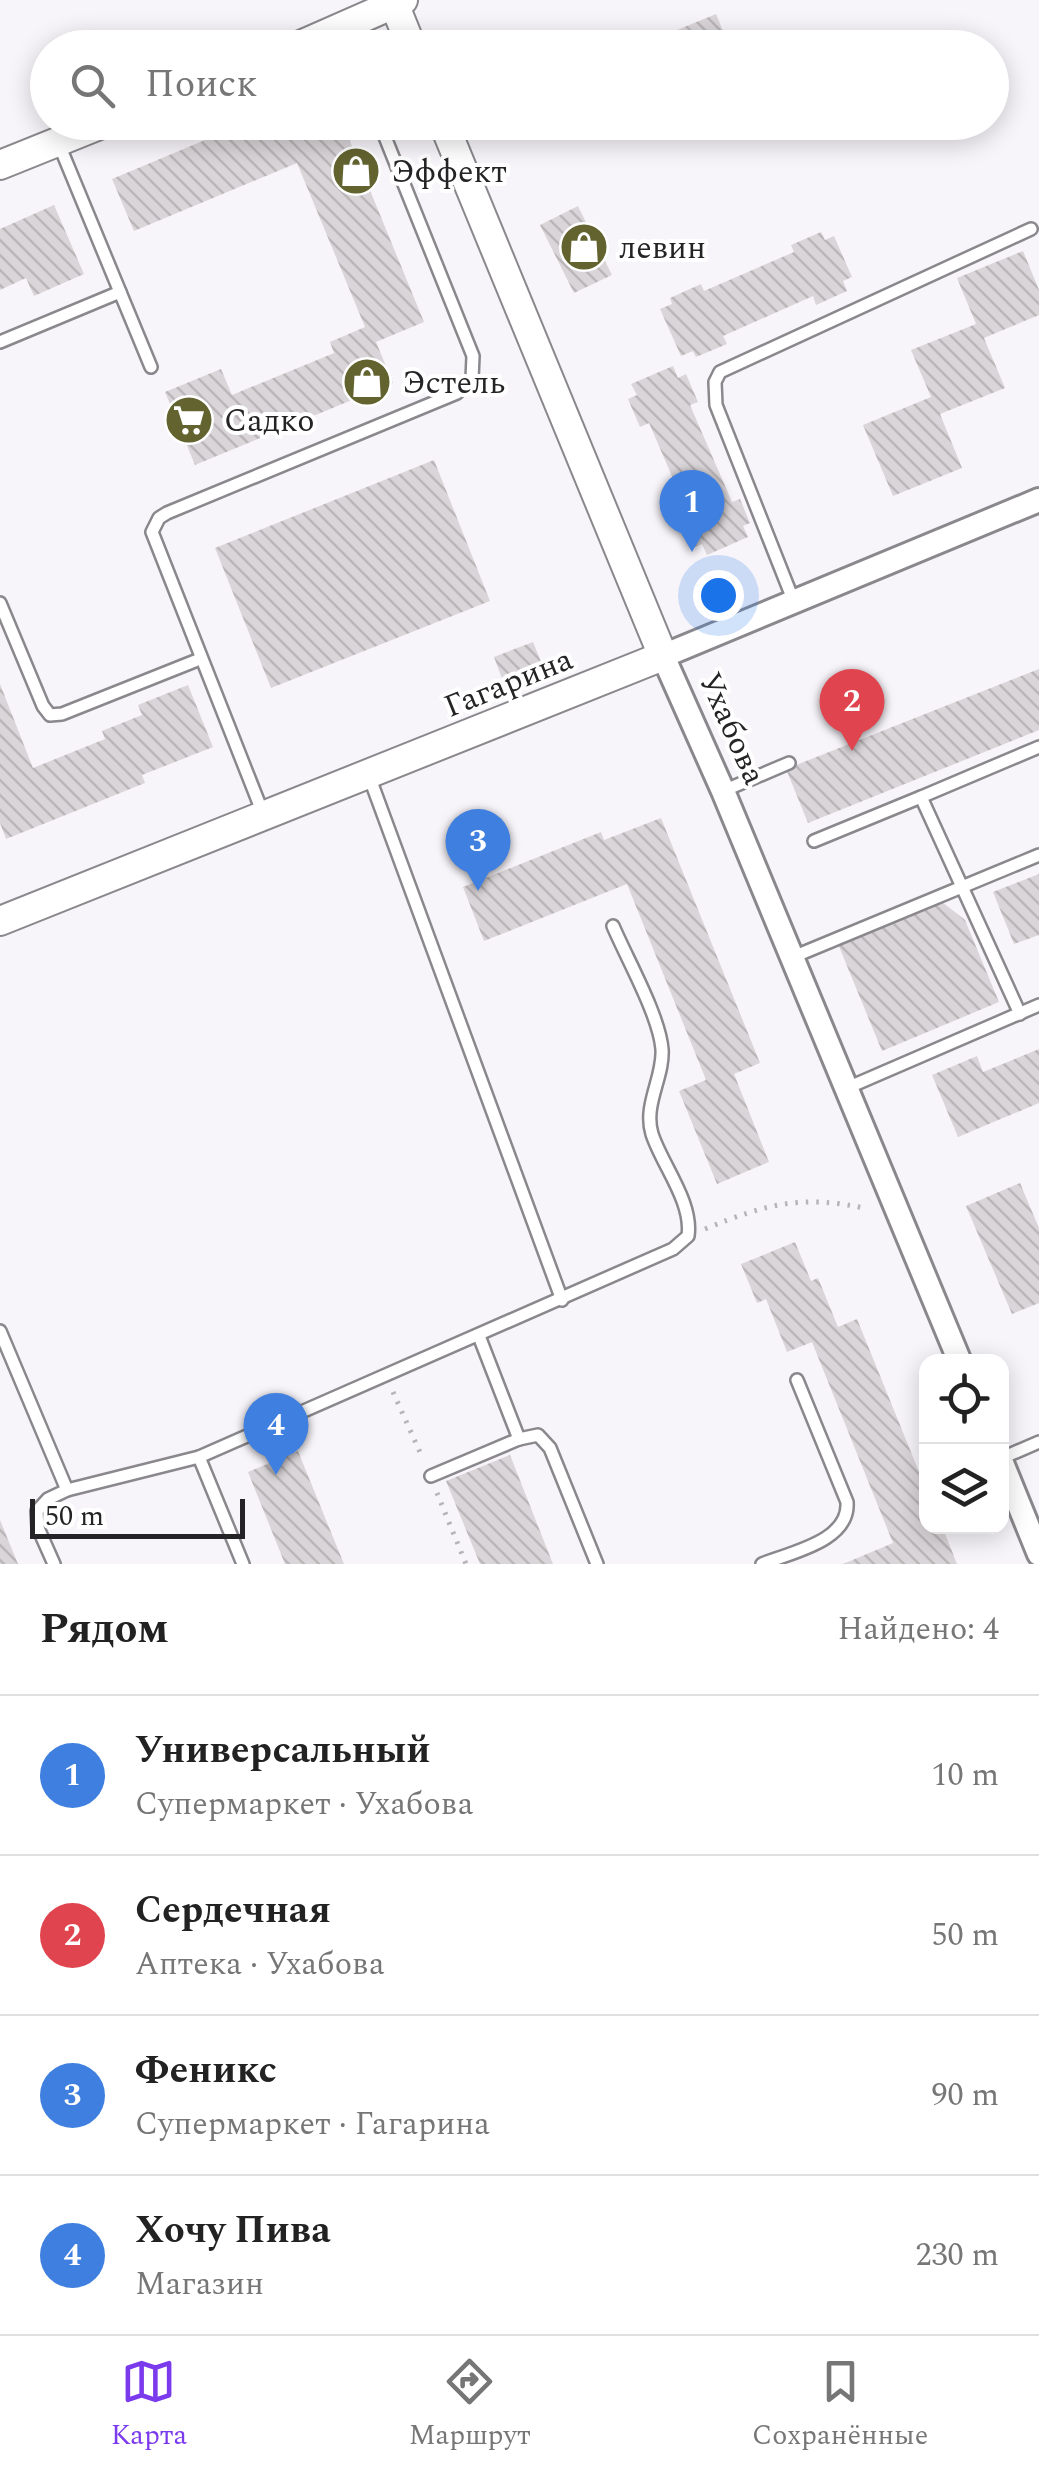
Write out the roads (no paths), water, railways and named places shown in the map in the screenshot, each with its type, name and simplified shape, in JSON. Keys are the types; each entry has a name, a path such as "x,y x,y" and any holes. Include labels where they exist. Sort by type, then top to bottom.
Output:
{"street":[{"path":"357,30 399,3 407,30"},
{"path":"0,165 63,140"},
{"name":"Ухабова","path":"450,140 957,1354"},
{"name":"Гагарина","path":"0,921 369,776 1039,500"},
{"path":"1009,1478 1039,1554"}],"lane":[{"path":"264,816 152,532 160,518 457,393 472,379 472,356 386,140"},
{"path":"58,142 151,366"},
{"path":"794,602 716,405 715,382 720,372 1031,229"},
{"path":"0,342 120,292"},
{"path":"0,603 50,715 62,714 200,658"},
{"path":"814,841 1039,747"},
{"path":"723,792 789,763"},
{"path":"369,776 562,1300"},
{"path":"920,796 1020,1014"},
{"path":"793,957 1039,855"},
{"path":"54,1564 38,1528 37,1511 48,1499 67,1490 199,1457 673,1250 688,1236 688,1217 651,1131 650,1116 662,1059 659,1034 613,926"},
{"path":"848,1088 1039,1005"},
{"path":"0,1331 67,1490"},
{"path":"478,1336 519,1439"},
{"path":"762,1564 782,1560 830,1535 845,1522 848,1513 798,1380"},
{"path":"430,1476 519,1439 538,1435 545,1440 597,1564"},
{"path":"1009,1457 1039,1442"},
{"path":"199,1457 244,1564"}],"place":[{"name":"Эффект","path":"356,171"},
{"name":"левин","path":"584,247"},
{"name":"Эстель","path":"367,382"},
{"name":"Садко","path":"189,420"},
{"name":"Универсальный","path":"692,552"},
{"name":"Сердечная","path":"852,751"},
{"name":"Феникс","path":"478,891"},
{"name":"Хочу Пива","path":"276,1475"}]}
